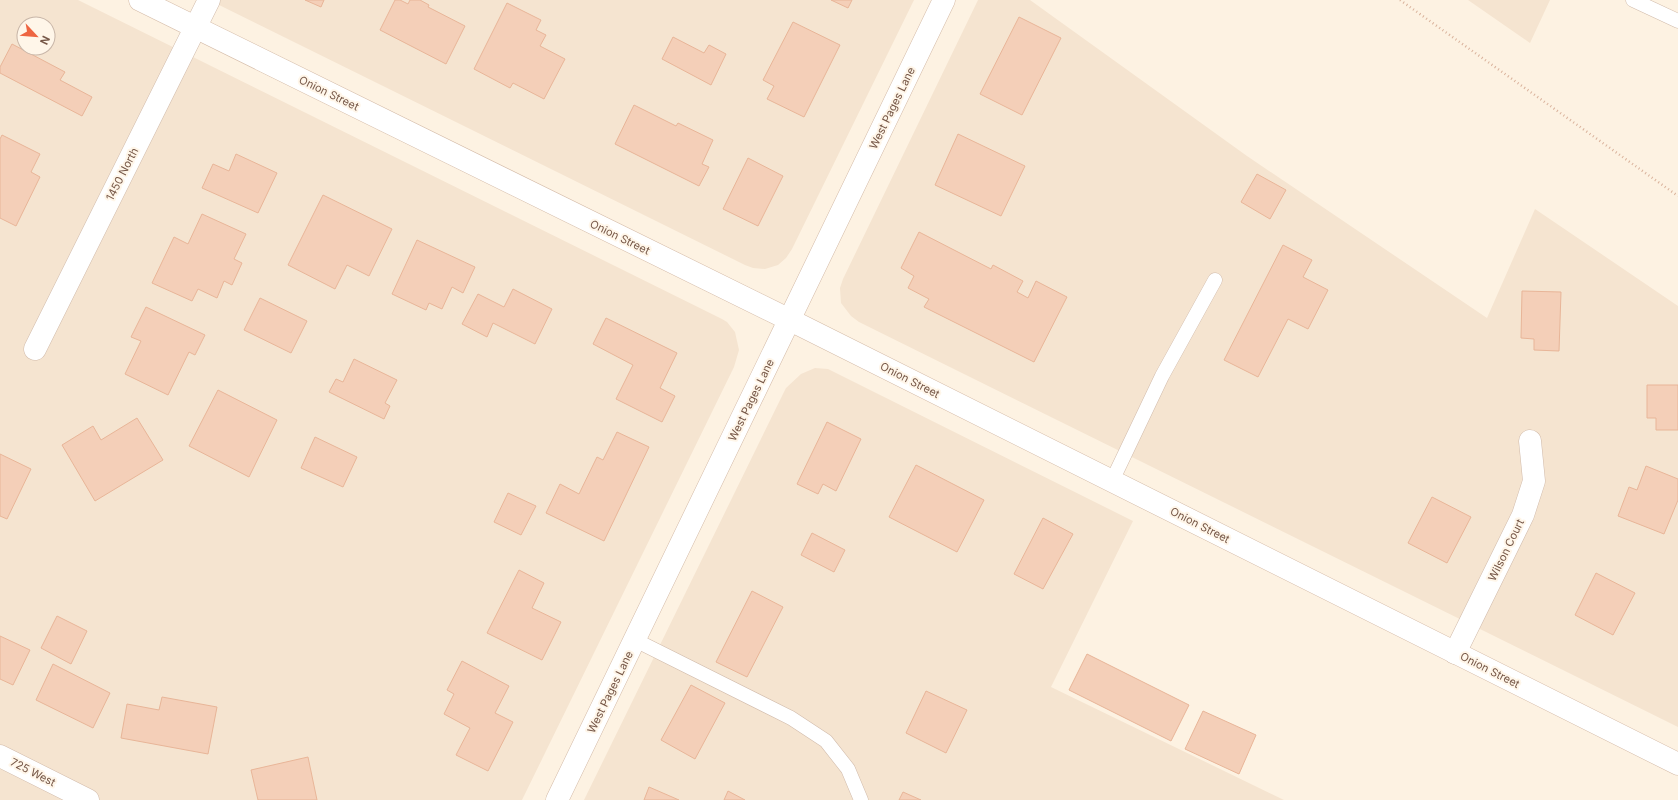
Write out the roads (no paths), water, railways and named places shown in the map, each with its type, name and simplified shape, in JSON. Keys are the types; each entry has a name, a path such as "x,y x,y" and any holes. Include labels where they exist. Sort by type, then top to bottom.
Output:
{"street":[{"name":"Onion Street","path":"140,0 790,320 1678,764"},
{"name":"1450 North","path":"35,349 210,0"},
{"name":"West Pages Lane","path":"557,800 944,0"},
{"name":"Wilson Court","path":"1455,653 1523,515 1534,481 1530,441"},
{"name":"725 West","path":"0,756 88,800"}],"lane":[{"path":"1633,0 1678,21"},
{"path":"1112,481 1162,376 1215,280"},
{"path":"635,640 791,718 826,741 848,769 861,800"}]}
